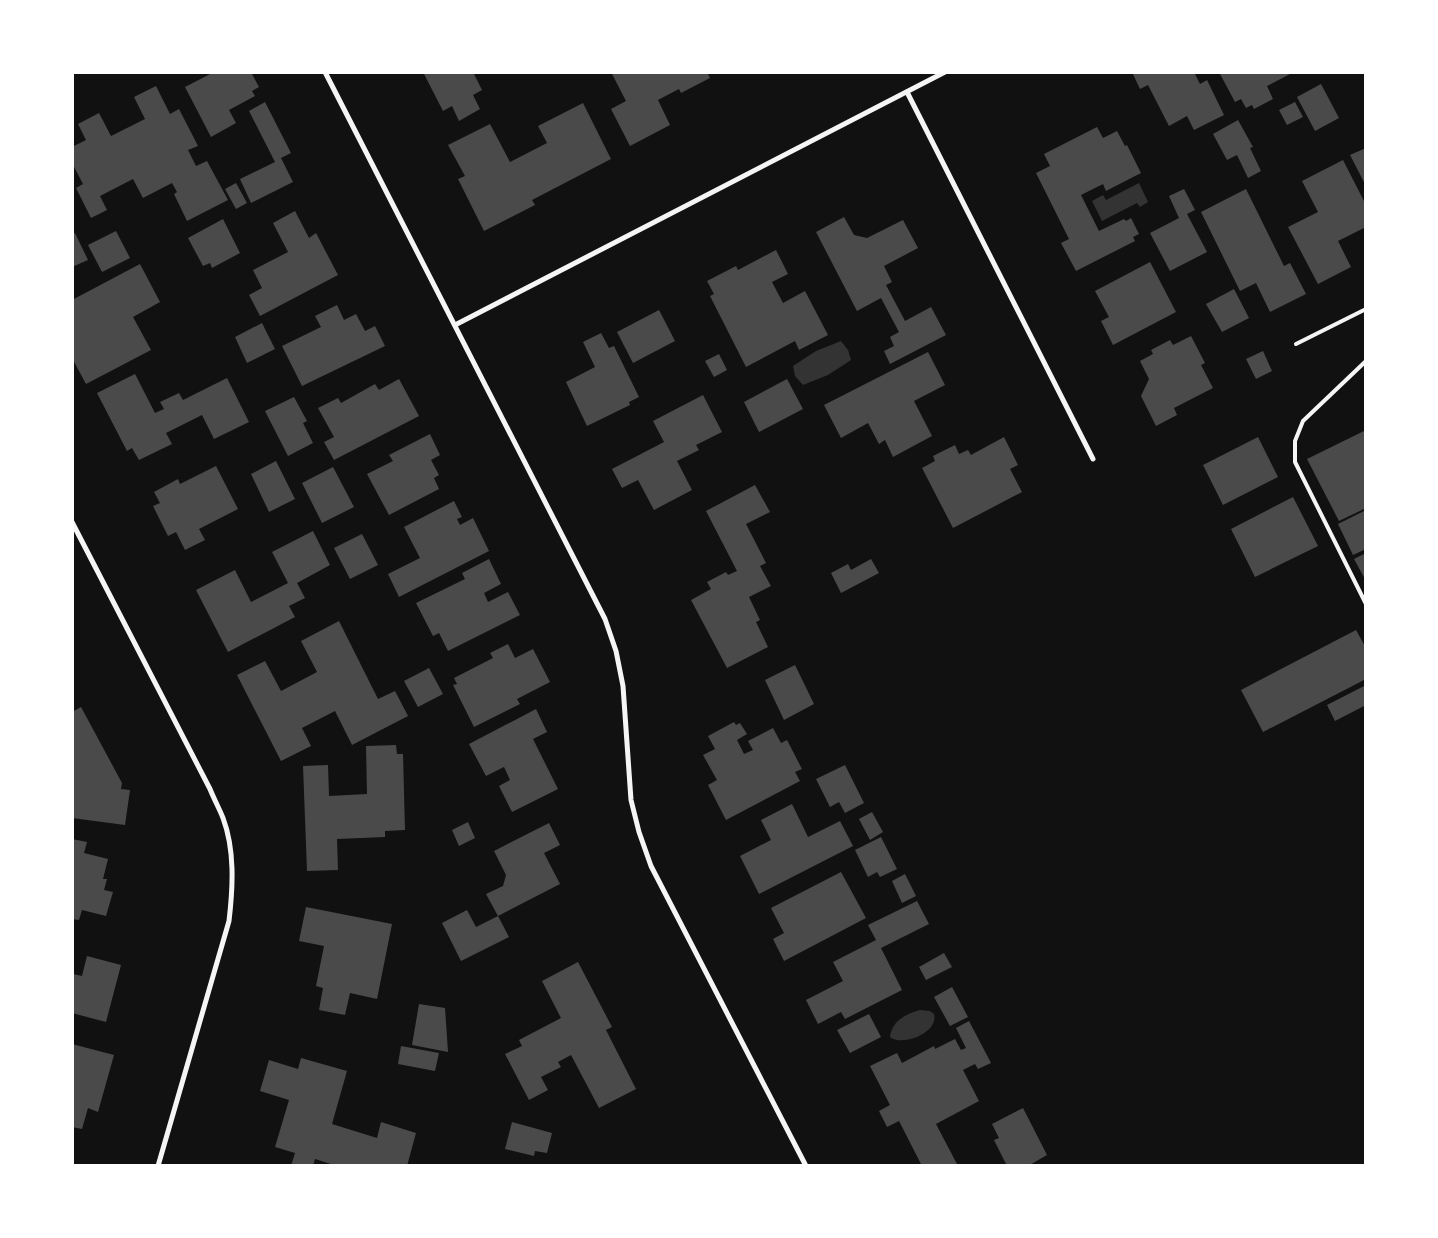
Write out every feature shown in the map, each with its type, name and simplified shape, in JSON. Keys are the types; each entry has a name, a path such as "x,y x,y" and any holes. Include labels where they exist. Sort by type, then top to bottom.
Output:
{"street":[{"path":"325,72 606,619 624,686 631,800 639,832 651,866 806,1166"},
{"path":"455,325 945,72"},
{"path":"907,92 1093,459"},
{"path":"72,522 224,819 231,857 232,899 229,921 158,1166"}],"lane":[{"path":"1296,344 1366,309"},
{"path":"1366,361 1303,421 1295,441 1295,462 1366,604"}],"shaded area":[{"path":"1139,183 1148,202 1140,207 1137,203 1102,221 1092,201 1103,195 1106,200"},
{"path":"841,341 848,350 851,360 828,375 803,385 795,376 793,366 816,351"},
{"path":"920,1010 930,1011 934,1014 934,1021 926,1032 912,1039 897,1040 891,1038 892,1030 897,1022 905,1016"}],"building":[{"path":"214,72 251,72 259,87 252,91 255,96 229,110 236,123 211,137 185,87"},
{"path":"423,72 473,72 482,90 473,95 480,109 459,121 452,106 443,111"},
{"path":"611,72 707,72 710,78 681,93 679,89 658,100 670,125 630,146 611,109 626,101"},
{"path":"1132,72 1194,72 1200,84 1207,80 1224,115 1194,130 1187,116 1169,126 1148,85 1140,89"},
{"path":"1219,72 1289,72 1290,74 1267,86 1273,99 1254,109 1252,105 1246,108 1241,99 1235,102"},
{"path":"1321,84 1339,118 1315,131 1297,97"},
{"path":"156,86 170,114 179,109 198,146 188,150 196,166 207,161 228,200 187,221 174,194 177,192 172,183 143,198 133,179 100,196 107,210 91,218 76,188 83,184 72,163 72,147 86,140 78,124 99,113 111,136 145,119 134,97"},
{"path":"265,102 291,153 281,158 293,182 251,203 240,179 275,162 249,111"},
{"path":"1295,102 1303,117 1287,125 1279,110"},
{"path":"583,103 611,159 532,200 535,205 484,231 458,179 465,176 448,145 490,124 510,162 547,143 538,126"},
{"path":"1238,120 1253,147 1250,148 1261,171 1248,178 1237,155 1227,160 1213,134"},
{"path":"1097,127 1103,138 1117,131 1125,146 1127,145 1141,173 1106,191 1103,184 1081,195 1099,231 1124,219 1126,221 1131,218 1139,234 1133,237 1135,241 1076,271 1061,243 1069,239 1036,173 1050,166 1044,154"},
{"path":"1366,148 1366,186 1350,155"},
{"path":"1343,160 1366,205 1366,227 1338,241 1351,267 1318,284 1288,227 1318,212 1302,181"},
{"path":"236,183 247,203 236,209 225,189"},
{"path":"1184,189 1195,210 1187,214 1207,252 1170,271 1150,233 1179,218 1169,196"},
{"path":"1246,189 1284,266 1290,263 1306,294 1270,312 1256,283 1240,291 1201,212"},
{"path":"295,211 309,238 316,233 338,275 260,316 249,295 262,288 253,270 288,252 273,223"},
{"path":"844,217 854,235 867,238 903,220 918,248 884,266 892,282 886,285 905,321 931,307 946,335 890,364 884,351 894,346 890,337 899,332 881,298 857,311 816,232"},
{"path":"223,219 240,253 212,268 210,263 203,266 188,238"},
{"path":"116,231 130,258 102,272 88,245"},
{"path":"75,233 88,260 72,267 72,234"},
{"path":"776,250 788,274 772,282 783,303 805,291 828,335 799,350 795,341 746,367 710,296 714,294 707,281 736,266 738,270"},
{"path":"1150,262 1176,312 1113,345 1101,321 1109,317 1095,291"},
{"path":"140,264 160,302 133,317 151,350 86,384 72,358 72,300"},
{"path":"1234,289 1249,318 1222,332 1206,304"},
{"path":"337,305 344,320 356,314 365,331 375,326 385,346 302,386 282,346 321,327 315,316"},
{"path":"659,310 675,341 633,363 617,332"},
{"path":"262,323 275,349 247,363 235,337"},
{"path":"601,333 609,348 614,346 639,397 629,402 630,405 587,426 566,382 595,367 583,342"},
{"path":"1191,336 1205,363 1201,365 1213,388 1174,408 1177,415 1156,426 1141,396 1149,379 1140,361 1153,354 1151,350 1170,340 1173,345"},
{"path":"1263,351 1272,371 1256,379 1246,359"},
{"path":"928,352 945,385 914,401 932,436 893,457 885,440 879,444 868,423 841,438 824,405"},
{"path":"719,354 727,370 714,377 705,361"},
{"path":"135,374 155,413 164,409 160,402 179,393 183,400 227,378 249,422 214,439 202,415 166,433 172,444 139,460 132,448 127,451 97,393"},
{"path":"399,379 419,416 334,460 324,442 334,437 318,408 338,398 341,403 375,384 379,390"},
{"path":"787,379 803,409 759,432 744,402"},
{"path":"703,395 722,432 696,445 699,450 677,461 692,490 654,510 638,480 622,488 612,469 664,442 653,421"},
{"path":"294,397 307,421 303,423 313,443 288,456 265,411"},
{"path":"1366,430 1366,508 1339,521 1307,459"},
{"path":"430,434 440,455 431,460 439,475 434,478 439,489 389,515 367,474 393,461 389,455"},
{"path":"1004,437 1018,465 1010,469 1022,492 953,528 922,468 935,461 933,456 955,445 959,454 968,450 971,455"},
{"path":"1258,437 1278,477 1223,505 1203,465"},
{"path":"276,461 295,499 269,512 251,474"},
{"path":"216,466 238,509 199,529 205,540 185,550 176,532 168,536 153,506 160,503 154,492 178,479 180,484"},
{"path":"333,467 354,507 322,523 302,483"},
{"path":"755,485 770,512 746,524 766,563 760,566 771,586 749,597 760,620 756,622 768,647 727,668 691,600 711,589 707,582 726,572 728,575 737,571 706,511"},
{"path":"1293,497 1318,546 1255,577 1231,529"},
{"path":"454,501 462,517 457,519 460,525 473,518 489,551 399,597 388,574 420,558 404,527"},
{"path":"1366,510 1366,549 1353,555 1338,524"},
{"path":"313,531 330,565 297,583 305,598 289,606 295,617 228,652 196,590 235,570 251,602 288,583 272,552"},
{"path":"362,534 378,565 350,579 334,548"},
{"path":"1366,553 1366,581 1354,559"},
{"path":"489,559 501,584 484,593 488,602 508,592 520,615 448,651 439,633 433,636 416,603 465,579 462,573"},
{"path":"871,559 879,573 841,593 831,573 848,564 851,570"},
{"path":"339,621 378,699 395,691 408,716 352,745 335,711 302,728 311,746 281,761 237,675 265,661 281,691 317,672 301,641"},
{"path":"1356,630 1366,648 1366,679 1263,732 1241,690"},
{"path":"508,644 515,658 533,649 550,682 517,699 520,704 474,727 453,685 457,684 454,678 493,658 490,653"},
{"path":"795,665 814,704 784,720 765,680"},
{"path":"429,668 443,694 418,707 404,681"},
{"path":"1366,685 1366,705 1335,721 1327,705"},
{"path":"81,707 122,783 121,789 130,790 125,825 72,818 72,712"},
{"path":"536,709 547,732 533,739 558,789 512,812 499,786 510,780 504,767 486,776 469,744"},
{"path":"734,722 736,725 740,723 747,734 737,740 744,754 753,750 748,741 773,728 781,743 787,740 802,769 795,772 800,781 726,820 708,785 717,780 703,755 715,749 708,736"},
{"path":"396,745 397,754 403,754 405,830 385,831 385,837 337,839 338,870 307,871 303,766 328,765 329,796 367,794 366,746"},
{"path":"845,765 864,803 845,813 839,802 830,807 816,779"},
{"path":"792,804 808,837 840,821 853,846 759,894 740,856 771,840 761,820"},
{"path":"872,812 883,832 870,840 859,819"},
{"path":"468,822 475,838 459,846 452,830"},
{"path":"549,823 560,845 544,853 560,884 498,916 486,894 503,886 506,875 494,851"},
{"path":"881,837 897,869 880,877 877,872 868,877 855,850"},
{"path":"72,839 87,842 84,853 108,859 103,879 107,879 104,890 113,892 106,916 82,910 79,920 72,919"},
{"path":"841,872 866,918 784,961 773,939 784,933 771,908"},
{"path":"905,874 916,896 902,903 892,881"},
{"path":"917,901 929,924 881,948 902,990 845,1019 841,1012 818,1024 806,1000 843,981 833,962 876,940 868,925"},
{"path":"306,907 392,924 377,999 350,993 345,1015 319,1010 323,988 316,986 324,946 299,941"},
{"path":"467,910 476,927 498,916 509,937 461,961 442,923"},
{"path":"944,953 952,967 926,980 919,967"},
{"path":"87,956 121,965 106,1022 72,1013 72,976 73,974 82,976"},
{"path":"578,962 612,1027 606,1030 636,1089 599,1108 571,1055 558,1062 561,1067 541,1077 548,1090 529,1100 505,1054 522,1046 519,1040 561,1018 542,981"},
{"path":"952,987 968,1017 950,1026 934,997"},
{"path":"419,1004 445,1008 448,1052 412,1045"},
{"path":"869,1014 881,1037 850,1053 837,1030"},
{"path":"969,1021 991,1063 978,1069 975,1064 963,1070 979,1101 936,1124 958,1166 922,1166 899,1121 887,1127 879,1111 890,1105 870,1066 897,1053 902,1063 934,1046 935,1049 955,1039 961,1050 966,1048 956,1028"},
{"path":"72,1044 114,1055 98,1112 88,1108 82,1129 72,1127"},
{"path":"401,1046 439,1053 435,1071 398,1064"},
{"path":"301,1058 347,1071 332,1124 377,1138 381,1122 416,1133 407,1166 337,1166 315,1159 313,1166 291,1166 295,1153 275,1147 289,1100 260,1091 269,1060 298,1069"},
{"path":"1023,1108 1047,1155 1028,1166 1007,1166 994,1140 999,1138 992,1124"},
{"path":"512,1122 552,1133 547,1153 535,1151 534,1156 505,1149"}]}
